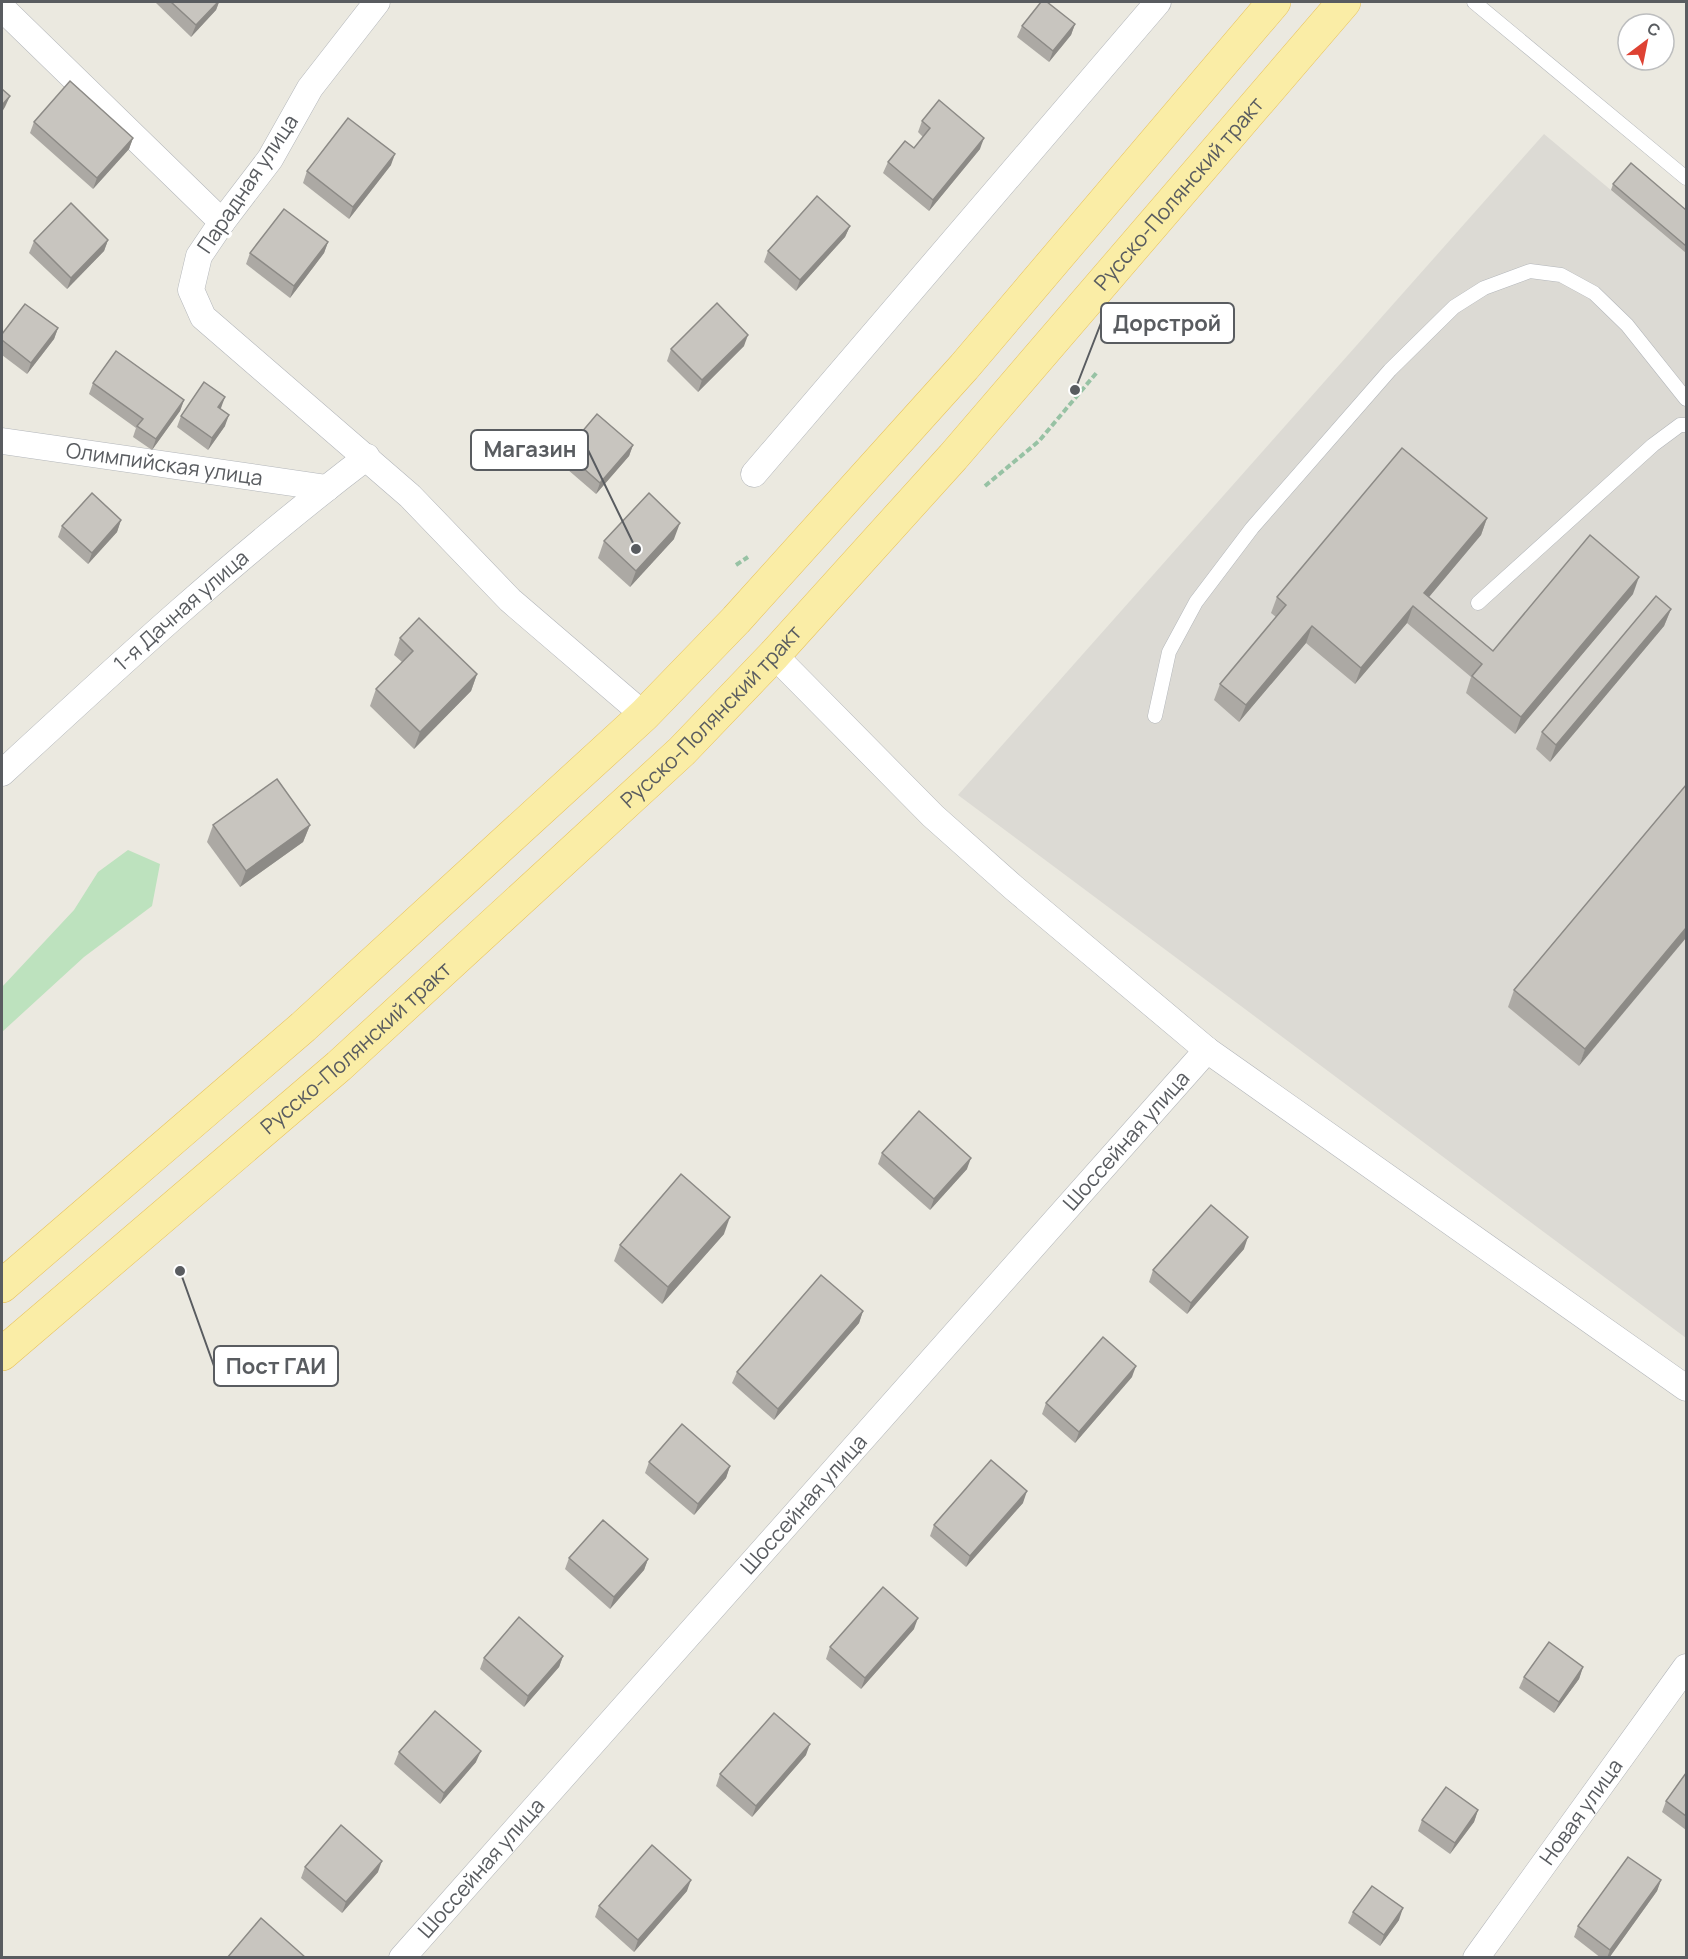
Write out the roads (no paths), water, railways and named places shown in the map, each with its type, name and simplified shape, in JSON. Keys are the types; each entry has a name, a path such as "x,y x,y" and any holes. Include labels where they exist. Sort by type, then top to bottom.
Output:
{"main road":[{"path":"2,1286 303,1027 645,715 736,620 964,367 1274,2"},
{"name":"Русско-Полянский тракт","path":"2,1354 339,1066 682,751 774,655 953,457 1344,2"}],"street":[{"name":"Парадная улица","path":"377,2 310,88 270,159 199,256 191,290 203,318 367,457 410,496 510,600 645,715"},
{"path":"754,474 1158,2"},
{"path":"2,8 222,222"},
{"name":"Олимпийская улица","path":"2,441 327,488"},
{"name":"1-я Дачная улица","path":"2,773 145,641 268,535 367,457"},
{"path":"774,655 933,816 1014,888 1207,1050 1686,1388"},
{"name":"Шоссейная улица","path":"402,1958 1207,1050"},
{"name":"Новая улица","path":"1476,1958 1686,1667"}],"lane":[{"path":"1474,2 1686,178"},
{"path":"1155,716 1169,652 1196,602 1252,528 1390,370 1455,307 1484,288 1530,271 1562,275 1594,293 1627,325 1686,399"},
{"path":"1478,603 1653,445 1680,425 1686,425"}],"place":[{"name":"Дорстрой","path":"1075,390"},
{"name":"Магазин","path":"636,549"},
{"name":"Пост ГАИ","path":"180,1271"}]}
